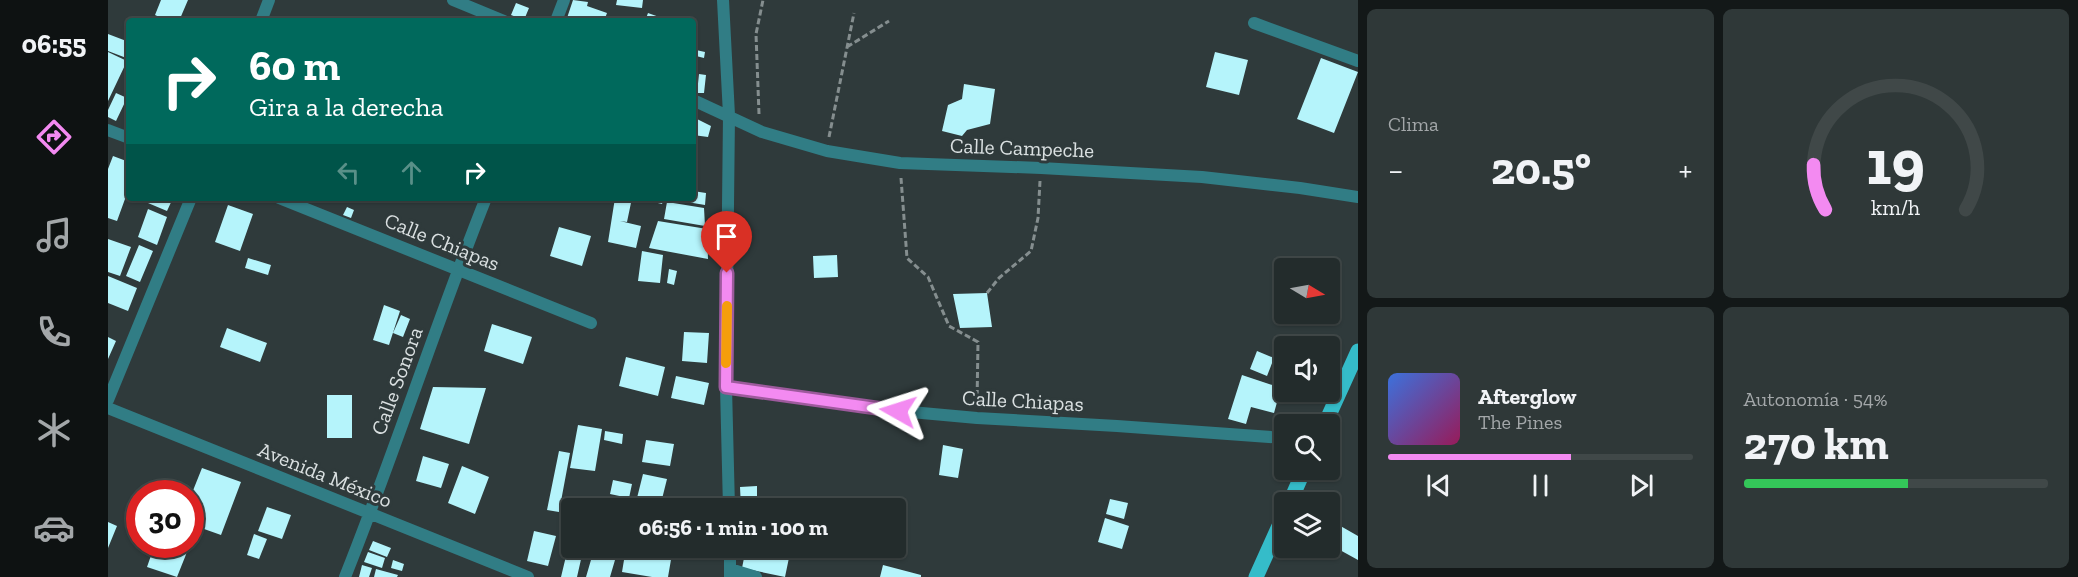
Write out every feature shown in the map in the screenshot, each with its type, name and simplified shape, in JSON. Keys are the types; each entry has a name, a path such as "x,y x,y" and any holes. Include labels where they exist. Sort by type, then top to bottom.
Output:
{"main road":[{"path":"1329,414 1358,351"},
{"path":"1256,577 1274,537"}],"street":[{"path":"262,18 269,0"},
{"path":"453,0 497,18"},
{"path":"557,18 564,0"},
{"path":"723,0 729,115 726,387 729,498"},
{"path":"1254,24 1358,61"},
{"name":"Calle Campeche","path":"696,101 762,132 827,151 900,163 1202,177 1358,197"},
{"path":"108,129 126,137"},
{"path":"108,400 190,201"},
{"name":"Calle Chiapas","path":"287,201 591,323"},
{"name":"Calle Sonora","path":"345,577 370,514 457,269 485,201"},
{"name":"Calle Chiapas","path":"726,387 878,409 977,418 1274,437"},
{"name":"Avenida México","path":"108,408 528,577"},
{"path":"730,573 756,577"}],"path":[{"path":"762,132 758,109 756,34 763,0"},
{"path":"827,151 854,13"},
{"path":"847,47 890,21"},
{"path":"900,163 907,258 928,277 949,326 978,342 977,418"},
{"path":"987,294 999,278 1031,251 1038,218 1041,168"}],"building":[{"path":"161,0 188,0 180,18 162,18 155,15"},
{"path":"573,0 588,2 587,6 607,13 605,18 567,18"},
{"path":"617,0 643,0 642,8 616,5"},
{"path":"516,3 529,8 525,18 511,15"},
{"path":"648,13 662,18 646,18"},
{"path":"108,34 126,41 126,58 108,51"},
{"path":"696,50 705,52 704,58 696,56"},
{"path":"108,52 126,61 126,63 108,101"},
{"path":"1215,52 1248,60 1239,95 1206,87"},
{"path":"1321,58 1358,72 1334,133 1297,119"},
{"path":"699,74 706,75 704,93 697,93"},
{"path":"964,84 995,89 990,124 967,130 962,136 942,131 948,105 962,99"},
{"path":"116,93 126,98 116,121 108,117 108,110"},
{"path":"696,118 711,126 708,137 696,135"},
{"path":"113,156 126,161 126,196 117,221 108,218 108,169"},
{"path":"696,191 706,193 705,205 681,201 696,201"},
{"path":"149,201 172,201 167,211 148,203"},
{"path":"615,201 631,201 627,222 620,221 641,226 636,248 608,242"},
{"path":"667,202 704,208 705,226 664,219"},
{"path":"228,205 253,214 240,251 215,242"},
{"path":"347,207 354,210 351,218 343,215"},
{"path":"148,209 167,217 157,245 138,237"},
{"path":"658,221 707,229 708,259 649,248"},
{"path":"559,227 591,236 582,266 550,256"},
{"path":"108,239 131,247 120,276 108,272"},
{"path":"139,245 153,251 140,282 126,276"},
{"path":"642,251 663,255 660,283 638,281"},
{"path":"837,255 838,277 814,278 813,256"},
{"path":"248,258 271,265 268,275 245,268"},
{"path":"669,269 677,271 674,285 667,283"},
{"path":"108,276 137,288 128,311 108,303"},
{"path":"987,293 992,327 960,328 953,294"},
{"path":"384,305 400,311 389,345 373,340"},
{"path":"401,315 410,319 403,337 393,333"},
{"path":"492,324 532,337 523,364 484,351"},
{"path":"227,328 267,343 260,362 220,347"},
{"path":"684,332 709,333 707,363 682,361"},
{"path":"108,337 116,341 108,359"},
{"path":"1257,351 1274,358 1267,376 1250,369"},
{"path":"626,357 665,367 658,396 619,386"},
{"path":"1242,375 1274,386 1274,402 1277,402 1274,413 1251,407 1246,424 1228,419"},
{"path":"676,376 709,383 704,405 671,398"},
{"path":"433,387 486,388 469,444 420,429"},
{"path":"327,395 352,395 352,438 327,438"},
{"path":"578,425 602,429 595,471 570,468"},
{"path":"605,431 623,434 622,444 604,440"},
{"path":"646,440 674,444 670,466 642,462"},
{"path":"943,445 963,449 958,478 939,475"},
{"path":"559,451 570,453 559,512 547,510"},
{"path":"423,456 449,464 441,488 416,481"},
{"path":"462,466 489,477 475,514 448,503"},
{"path":"202,468 241,482 221,535 204,529 204,480 197,480"},
{"path":"643,474 667,479 662,498 637,498"},
{"path":"613,480 632,484 629,498 610,494"},
{"path":"757,486 757,498 741,498 740,487"},
{"path":"1110,499 1128,503 1124,519 1106,514"},
{"path":"267,507 291,515 282,539 258,531"},
{"path":"1105,518 1129,526 1122,549 1098,542"},
{"path":"108,522 117,526 108,548"},
{"path":"1340,526 1358,536 1358,560 1340,550"},
{"path":"534,531 556,536 548,566 527,561"},
{"path":"254,534 267,539 259,559 247,555"},
{"path":"373,541 391,548 387,557 369,550"},
{"path":"368,552 385,558 382,568 364,562"},
{"path":"150,558 185,558 177,577 147,567"},
{"path":"566,558 581,558 577,577 561,577"},
{"path":"592,558 615,560 610,577 586,577"},
{"path":"624,558 671,558 668,577 622,572"},
{"path":"744,558 789,558 785,577 742,568"},
{"path":"393,560 404,564 402,571 391,568"},
{"path":"362,565 372,568 369,577 359,577"},
{"path":"883,565 921,575 921,577 880,577"},
{"path":"376,569 398,575 397,577 374,577"}],"slow traffic":[{"path":"726,363 727,306"}],"route":[{"path":"727,273 726,387 898,411"}]}
